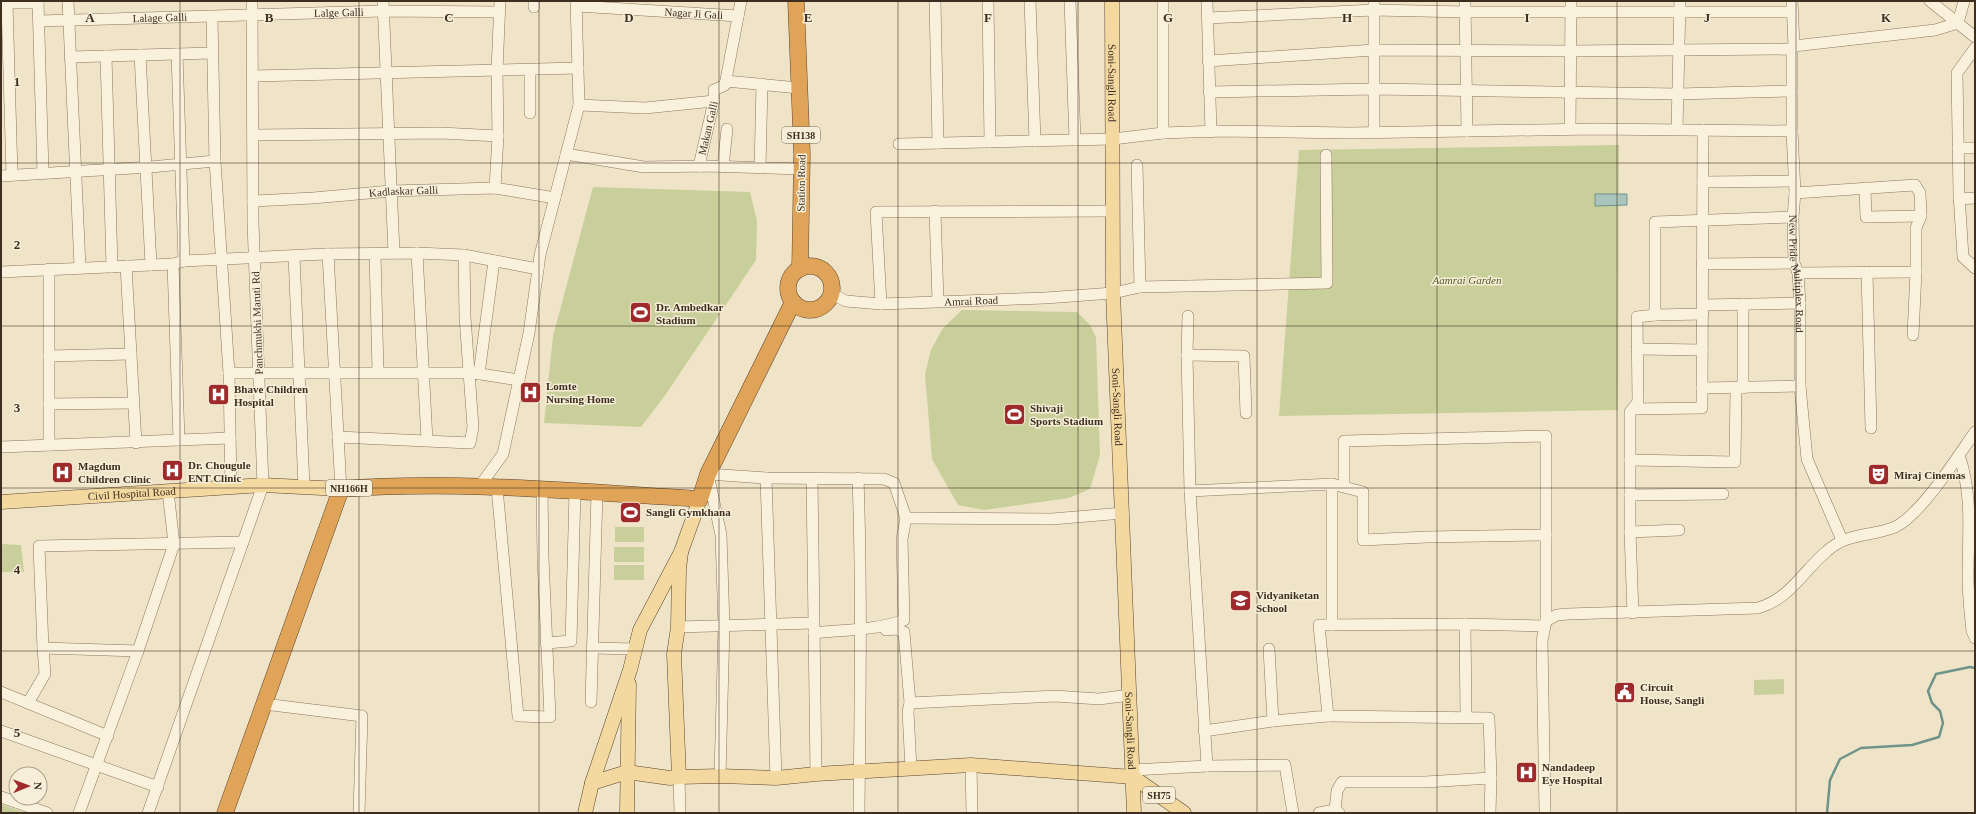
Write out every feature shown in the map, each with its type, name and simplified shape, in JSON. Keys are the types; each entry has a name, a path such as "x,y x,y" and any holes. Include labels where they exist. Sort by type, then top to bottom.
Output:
{"highway":[{"name":"Station Road","path":"796,1 802,169 800,269"},
{"path":"813,266 826,272 832,284 832,294 826,304 813,310 798,307 793,302 788,288 794,273 800,269 813,266"},
{"path":"700,500 708,474 793,302"},
{"name":"NH166H","path":"225,813 341,489 383,486 479,487 700,500"}],"main road":[{"name":"Soni-Sangli Road","path":"1112,1 1113,293 1134,813"},
{"name":"Civil Hospital Road","path":"1,502 262,485 341,489"},
{"path":"585,813 592,783 630,670 640,630 681,552 700,500"},
{"path":"679,777 674,654 678,627 679,569 681,552"},
{"path":"627,813 630,670"},
{"path":"592,783 627,772 670,778 720,776 776,778 816,774 971,765 1133,774"},
{"name":"SH75","path":"1133,774 1184,813"}],"street":[{"path":"68,1 80,267"},
{"name":"Panchmukhi Maruti Rd","path":"252,1 254,258 262,485"},
{"path":"741,1 726,81 799,88"},
{"path":"935,1 938,143"},
{"path":"988,1 990,142"},
{"path":"1030,1 1035,141"},
{"path":"1070,1 1075,140"},
{"path":"1163,1 1163,133"},
{"path":"1207,1 1211,132"},
{"path":"1465,1 1465,90 1467,131"},
{"path":"1930,1 1974,34"},
{"path":"1958,23 1964,1"},
{"path":"12,175 4,3 38,2 43,173"},
{"path":"479,487 503,454 529,333 538,269 579,105 577,4"},
{"name":"Nagar Ji Gali","path":"577,4 738,16"},
{"path":"1208,18 1374,5 1466,12 1571,6 1792,6"},
{"path":"1374,5 1374,133"},
{"path":"383,6 394,253"},
{"name":"Lalge Galli","path":"252,16 383,6 499,7"},
{"path":"1570,130 1571,6"},
{"path":"1677,130 1680,6"},
{"name":"New Pride Multiplex Road","path":"1792,6 1792,131 1795,193 1793,217 1800,303 1800,386 1807,459 1842,540"},
{"path":"495,188 498,136 497,71 499,7"},
{"name":"Lalage Galli","path":"39,21 252,16"},
{"path":"212,17 215,161 229,373 231,487"},
{"path":"1208,61 1374,50 1679,51 1793,47 1935,30 1958,23"},
{"path":"1975,48 1957,73 1959,199 1963,257 1975,268"},
{"path":"70,57 212,53"},
{"path":"177,54 184,261"},
{"path":"140,55 151,265"},
{"path":"106,56 112,267"},
{"path":"253,76 386,74 578,68"},
{"path":"530,70 530,113"},
{"name":"Makan Galli","path":"699,166 714,101 714,90 725,85 726,81"},
{"path":"760,168 762,84"},
{"path":"1209,92 1374,89 1678,94 1792,91"},
{"path":"579,105 645,108 714,101"},
{"path":"723,167 727,129"},
{"path":"899,144 1113,139 1163,133 1211,132 1374,133 1570,130 1792,131"},
{"path":"1633,409 1702,408 1703,130"},
{"path":"253,135 441,133 498,136"},
{"path":"1958,148 1975,148"},
{"path":"566,154 644,167 699,166 802,169"},
{"name":"Amrai Road","path":"832,294 846,301 881,304 1045,298 1113,293 1140,287 1327,283 1326,155"},
{"path":"1,176 215,161"},
{"path":"1137,165 1140,287"},
{"path":"1703,182 1794,181"},
{"path":"1795,193 1915,185 1920,193 1921,216 1916,228 1916,272 1913,335"},
{"name":"Kadlaskar Galli","path":"253,201 314,198 391,191 495,188 555,198"},
{"path":"1865,188 1866,217 1921,216"},
{"path":"1959,199 1975,198"},
{"path":"881,304 876,212 936,210 1113,210"},
{"path":"936,210 938,301"},
{"path":"1655,315 1655,222 1793,217"},
{"path":"1,272 80,267 173,264 184,261 222,259 328,254 394,253 464,255 538,269"},
{"path":"417,253 427,440"},
{"path":"328,254 341,489"},
{"path":"375,254 378,372"},
{"path":"338,437 470,443 473,427 474,373 464,255"},
{"path":"294,256 304,487"},
{"path":"474,373 494,261"},
{"path":"173,264 179,440"},
{"path":"1702,264 1867,272 1916,272"},
{"path":"126,266 136,443"},
{"path":"49,269 49,445"},
{"path":"1867,272 1871,428"},
{"path":"1633,612 1630,532 1630,412 1638,402 1637,317 1743,304 1800,303"},
{"path":"1630,460 1735,462 1740,388 1743,304"},
{"path":"1188,316 1187,354 1190,491 1207,766"},
{"path":"1637,349 1702,350"},
{"path":"49,356 131,354"},
{"path":"1187,354 1244,356 1246,414"},
{"path":"229,373 474,373 519,380"},
{"path":"1702,388 1800,386"},
{"path":"49,404 133,403"},
{"path":"1328,716 1319,625 1545,623 1557,615 1568,614 1758,608 1771,604 1797,584 1826,551 1842,540 1896,527 1913,514 1975,432"},
{"path":"1344,486 1344,441 1546,436 1545,623 1542,641 1545,813"},
{"path":"1,447 136,443 230,438"},
{"path":"1959,455 1966,475 1970,510 1972,631 1975,638"},
{"path":"720,776 724,626 721,535 708,474 766,478 884,479 894,483 906,518 902,539 904,620 897,623 859,628"},
{"path":"766,478 776,778"},
{"path":"812,478 816,774"},
{"path":"858,478 861,558 859,628 862,729 859,813"},
{"path":"1190,491 1332,484 1344,486 1363,492 1363,540 1427,536 1546,535"},
{"path":"1332,484 1332,625"},
{"path":"148,813 262,485"},
{"path":"497,488 518,716 550,717 546,643 542,490"},
{"path":"79,813 108,736 174,544 168,491"},
{"path":"546,643 571,641 575,492"},
{"path":"591,702 597,493"},
{"path":"1630,495 1723,494"},
{"path":"906,518 1052,519 1123,513"},
{"path":"1630,532 1679,530"},
{"path":"28,702 45,674 39,546 243,542"},
{"path":"678,627 770,624 814,628 859,628 876,630 895,629 904,632 910,703 908,711 911,769"},
{"path":"1465,624 1466,717"},
{"path":"43,648 138,651"},
{"path":"593,648 635,649"},
{"path":"1269,649 1272,721"},
{"path":"1,692 108,736"},
{"path":"910,703 1055,696 1099,699 1130,695"},
{"path":"264,704 362,716 359,813"},
{"path":"1204,731 1272,721 1328,716 1489,718 1491,778 1490,813"},
{"path":"1,731 158,787"},
{"path":"1133,774 1207,766 1285,764 1293,813"},
{"path":"971,765 972,813"},
{"path":"679,777 680,813"},
{"path":"1319,813 1337,812 1337,791 1342,782 1425,782 1491,778"},
{"path":"1,797 47,813"}],"green space":[{"name":"Aamrai Garden","path":"1619,145 1618,410 1279,416 1299,150"},
{"name":"Dr. Ambedkar Stadium","path":"593,187 750,192 757,221 756,260 666,394 641,427 544,423 553,336"},
{"name":"Shivaji Sports Stadium","path":"962,310 1077,312 1090,325 1096,337 1100,455 1090,489 1069,498 984,510 958,505 932,459 925,374 931,350 943,328"},
{"path":"615,527 644,527 644,542 615,542"},
{"path":"1,544 21,545 24,572 1,572"},
{"path":"614,547 644,547 644,562 614,562"},
{"path":"614,565 644,565 644,580 614,580"},
{"path":"1784,679 1784,694 1754,695 1754,680"},
{"path":"1,804 25,813 1,813"}],"water":[{"path":"1595,194 1627,194 1627,205 1595,206"}],"waterway":[{"path":"1827,813 1830,780 1840,759 1861,748 1912,745 1939,737 1943,723 1940,711 1932,703 1928,691 1936,674 1970,667 1975,668"}],"place":[{"name":"Dr. Ambedkar Stadium","path":"641,313"},
{"name":"Lomte Nursing Home","path":"530,392"},
{"name":"Bhave Children Hospital","path":"219,395"},
{"name":"Shivaji Sports Stadium","path":"1014,414"},
{"name":"Dr. Chougule ENT Clinic","path":"172,471"},
{"name":"Magdum Children Clinic","path":"62,472"},
{"name":"Miraj Cinemas","path":"1879,475"},
{"name":"Sangli Gymkhana","path":"631,512"},
{"name":"Vidyaniketan School","path":"1240,601"},
{"name":"Circuit House, Sangli","path":"1624,693"},
{"name":"Nandadeep Eye Hospital","path":"1526,773"}]}
